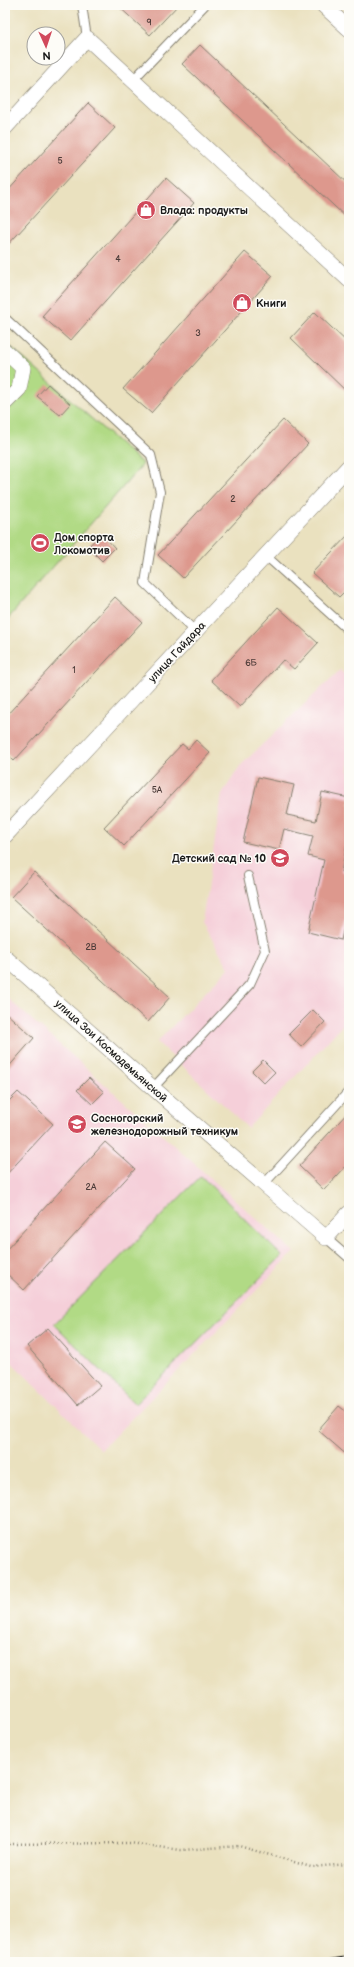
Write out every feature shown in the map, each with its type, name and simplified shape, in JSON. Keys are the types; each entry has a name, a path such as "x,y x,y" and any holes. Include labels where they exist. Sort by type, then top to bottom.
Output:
{"street":[{"path":"323,5 349,29"},
{"path":"5,128 87,38 349,280"},
{"path":"5,351 23,368 19,389 5,403"},
{"name":"улица Гайдара","path":"5,836 349,466"},
{"name":"улица Зои Космодемьянской","path":"5,957 326,1238"},
{"path":"326,1238 349,1213"}],"lane":[{"path":"82,5 87,38"},
{"path":"133,80 205,5"},
{"path":"5,318 150,455 160,492 145,583 196,632"},
{"path":"266,556 349,631"},
{"path":"153,1088 250,984 265,951 248,876"},
{"path":"264,1184 349,1091"},
{"path":"326,1238 349,1258"}],"path":[{"path":"5,1844 130,1843 181,1850 239,1846 311,1867 349,1864"}],"shaded area":[{"name":"Детский сад № 10","path":"340,670 349,679 349,1018 248,1128 157,1042 229,968 202,922 222,794 240,766"},
{"name":"Сосногорский железнодорожный техникум","path":"5,996 294,1252 101,1450 5,1356"}],"green space":[{"name":"Дом спорта Локомотив","path":"5,342 143,464 5,622"},
{"path":"201,1176 282,1256 135,1404 54,1324"}],"building":[{"path":"117,5 178,5 150,35"},
{"path":"200,45 349,185 349,220 182,64"},
{"path":"88,103 115,128 5,248 5,194"},
{"path":"166,178 194,203 70,341 42,316"},
{"path":"245,252 273,276 151,413 123,389"},
{"path":"315,312 349,344 349,394 291,338"},
{"path":"48,384 70,404 60,415 37,396"},
{"path":"283,420 308,444 183,578 158,555"},
{"path":"101,533 115,548 102,561 88,547"},
{"path":"349,534 349,587 339,597 312,573"},
{"path":"115,597 142,622 14,761 5,752 5,717"},
{"path":"278,607 318,643 294,669 283,660 240,707 211,680"},
{"path":"196,740 210,753 124,846 104,827 182,744 188,749"},
{"path":"258,777 294,785 287,815 316,821 322,792 349,798 349,835 341,872 349,874 349,906 341,940 308,932 324,860 308,856 313,836 284,829 279,850 243,842"},
{"path":"34,872 170,997 148,1022 11,897"},
{"path":"313,1010 325,1022 301,1047 289,1034"},
{"path":"5,1012 34,1038 5,1071"},
{"path":"263,1060 275,1072 264,1083 252,1071"},
{"path":"89,1078 104,1092 92,1104 77,1090"},
{"path":"18,1092 53,1124 5,1176 5,1105"},
{"path":"349,1111 349,1163 324,1190 299,1166"},
{"path":"105,1142 135,1169 24,1290 5,1272 5,1251"},
{"path":"48,1328 100,1386 78,1405 27,1346"},
{"path":"339,1406 349,1414 349,1457 318,1430"}],"railway":[{"path":"325,1962 349,1958"}],"place":[{"name":"Влада: продукты","path":"146,210"},
{"name":"Книги","path":"242,303"},
{"name":"Дом спорта Локомотив","path":"40,543"},
{"name":"Детский сад № 10","path":"280,858"},
{"name":"Сосногорский железнодорожный техникум","path":"77,1124"}]}
